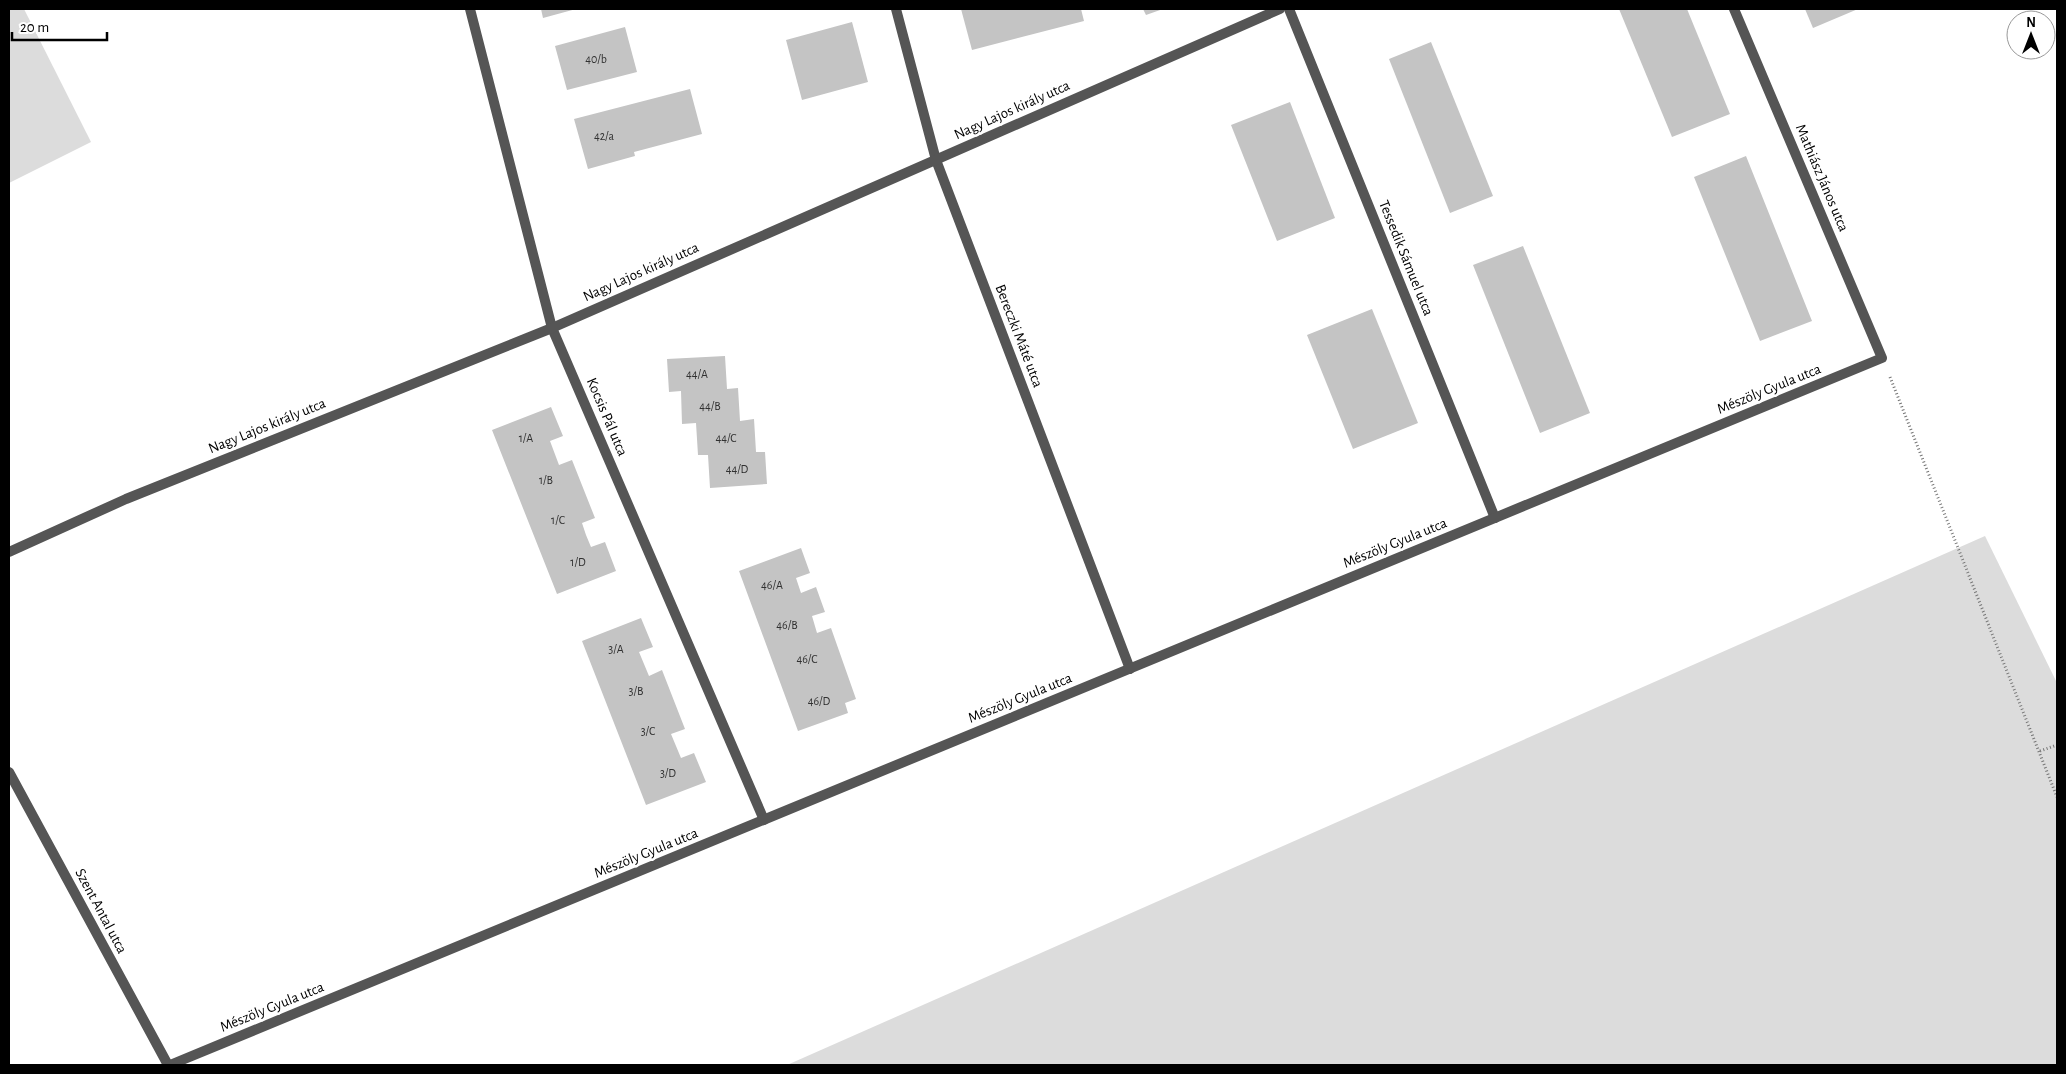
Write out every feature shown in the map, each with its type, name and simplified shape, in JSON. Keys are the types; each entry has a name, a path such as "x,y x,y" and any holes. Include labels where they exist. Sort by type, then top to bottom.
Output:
{"street":[{"name":"Kocsis Pál utca","path":"470,9 552,328 764,820"},
{"name":"Bereczki Máté utca","path":"896,9 936,160 1130,669"},
{"name":"Nagy Lajos király utca","path":"9,552 126,499 552,328 1280,9"},
{"name":"Tessedik Sámuel utca","path":"1289,9 1495,518"},
{"name":"Mathiász János utca","path":"1734,9 1882,358"},
{"name":"Mészöly Gyula utca","path":"169,1065 1882,358"},
{"name":"Szent Antal utca","path":"9,772 169,1065"}],"path":[{"path":"1882,358 2057,797"},
{"path":"2040,751 2057,745"}],"shaded area":[{"path":"9,9 24,9 91,142 9,183"},
{"path":"1985,536 2057,683 2057,1065 787,1065"}],"building":[{"path":"541,9 576,9 543,18"},
{"path":"961,9 1081,9 1084,21 972,50"},
{"path":"1143,9 1163,9 1146,15"},
{"path":"1619,9 1687,9 1730,114 1672,137"},
{"path":"1805,9 1858,9 1813,28"},
{"path":"852,22 868,82 802,100 786,40"},
{"path":"625,27 637,72 567,90 555,46"},
{"path":"1431,42 1493,196 1450,213 1389,59"},
{"path":"690,89 702,134 634,152 635,156 588,169 574,119"},
{"path":"1290,102 1335,218 1277,241 1231,125"},
{"path":"1746,156 1812,321 1760,341 1694,177"},
{"path":"1523,246 1590,413 1540,433 1473,265"},
{"path":"1372,309 1418,423 1353,449 1307,335"},
{"path":"725,356 727,389 738,388 740,421 754,419 756,452 765,452 767,484 710,488 708,455 698,455 696,423 682,424 681,391 669,392 667,359"},
{"path":"551,407 563,436 550,441 559,465 572,460 595,518 582,523 586,535 591,547 605,542 616,571 557,594 492,430"},
{"path":"801,548 810,573 796,578 801,593 816,587 825,612 812,616 817,633 831,628 856,699 845,703 848,713 798,731 739,571"},
{"path":"641,618 653,647 639,652 649,676 662,670 685,729 671,734 681,758 694,753 706,782 646,805 582,641"}]}
